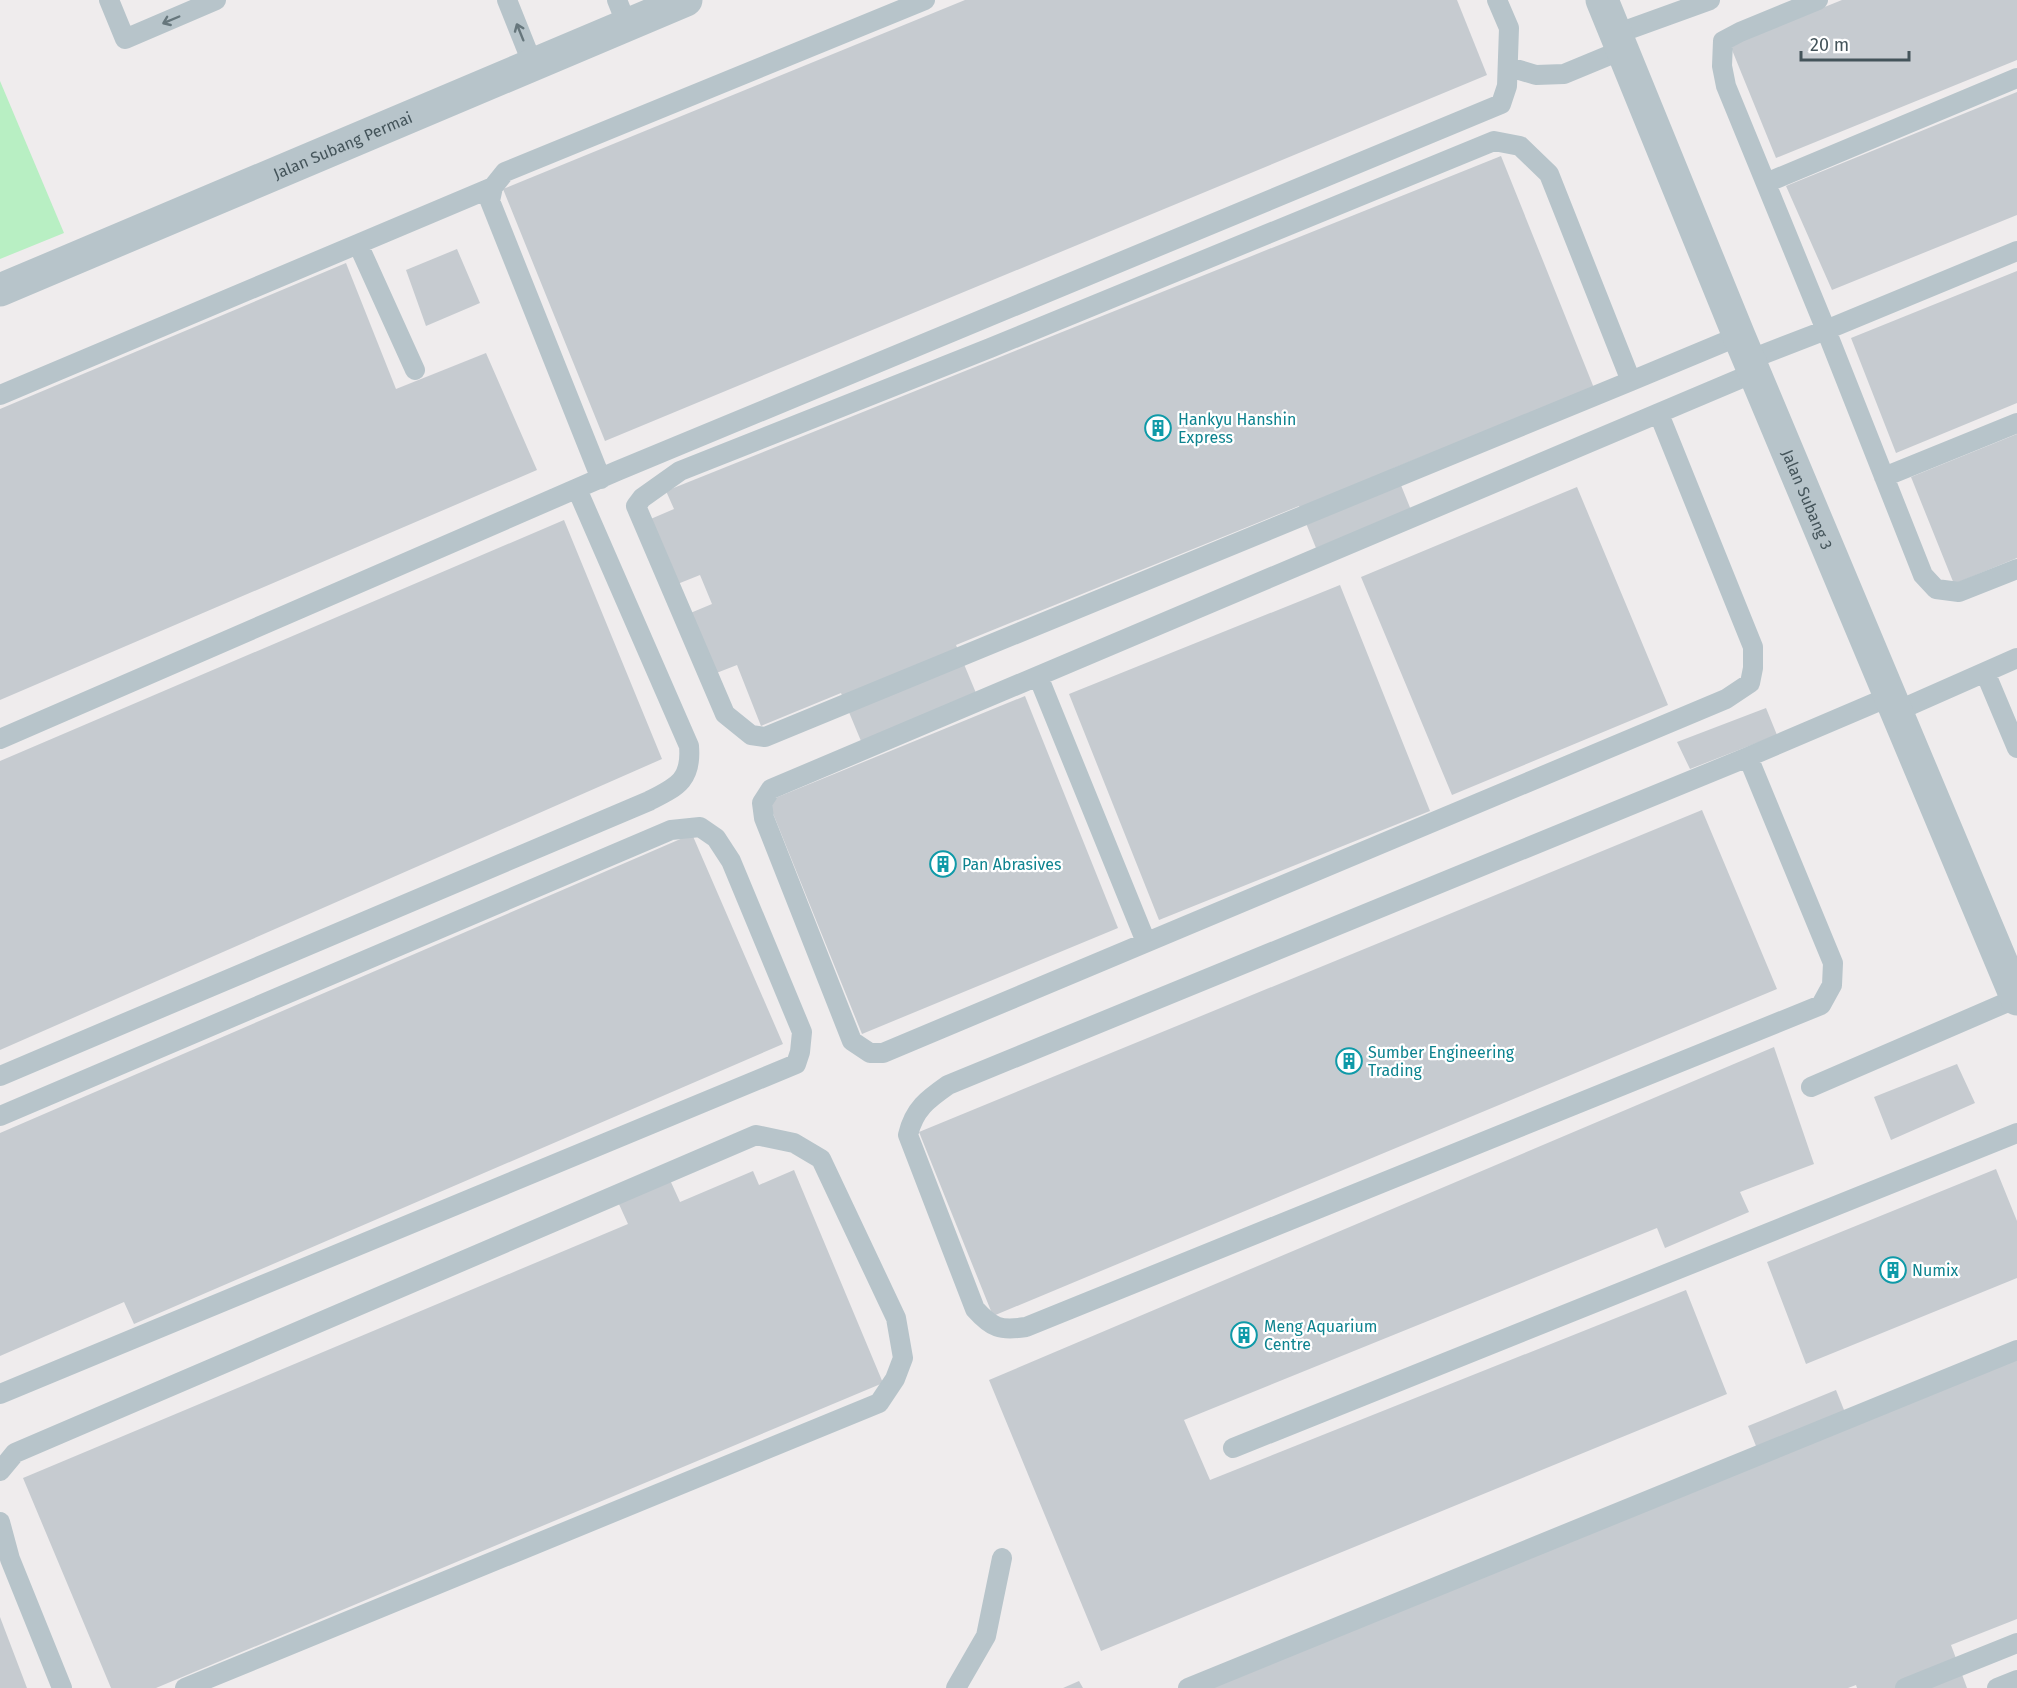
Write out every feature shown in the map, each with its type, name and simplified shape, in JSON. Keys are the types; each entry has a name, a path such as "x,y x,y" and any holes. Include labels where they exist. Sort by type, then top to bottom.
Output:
{"street":[{"name":"Jalan Subang Permai","path":"0,290 533,65 622,12 686,0"},
{"name":"Jalan Subang 3","path":"1602,0 2017,998"}],"lane":[{"path":"109,0 125,39 216,0"},
{"path":"507,0 533,65"},
{"path":"601,479 490,201 493,187 505,172 925,0"},
{"path":"0,739 577,489 1501,104 1507,86 1509,67 1509,28 1497,0"},
{"path":"1509,67 1536,75 1564,74 1619,42 1710,0"},
{"path":"1818,0 1723,41 1722,66 1726,86 1923,576 1936,589 1959,592 2017,569"},
{"path":"1766,183 2017,78"},
{"path":"1631,381 1549,174 1520,146 1494,141 990,348 680,471 642,498 636,506 725,714 751,735 765,737 1631,381 1749,355 1826,330 2017,251"},
{"path":"0,395 493,187"},
{"path":"358,244 415,370"},
{"path":"1659,414 1753,646 1750,683 1726,699 883,1053 870,1053 852,1041 764,818 762,803 765,795 771,789 1659,414 1749,355"},
{"path":"1884,477 2017,423"},
{"path":"0,1076 649,801 678,786 691,764 689,746 577,489"},
{"path":"1748,757 1833,963 1832,985 1821,1005 1026,1327 1007,1330 989,1325 975,1309 908,1135 911,1120 925,1102 948,1085 1748,757 1985,672 2017,658"},
{"path":"1985,672 2017,748"},
{"path":"1038,676 1146,942"},
{"path":"0,1116 671,830 700,827 716,838 731,861 802,1032 796,1064 0,1394"},
{"path":"1811,1087 2017,998"},
{"path":"1233,1448 2017,1132"},
{"path":"0,1471 15,1454 756,1135 794,1143 820,1159 896,1318 903,1358 895,1379 879,1402 185,1688"},
{"path":"1188,1688 2017,1350"},
{"path":"0,1522 10,1559 62,1688"},
{"path":"956,1688 986,1636 1002,1558"},
{"path":"1905,1688 2017,1643"},
{"path":"1997,1688 2017,1680"}],"green space":[{"path":"0,81 64,233 0,259"}],"building":[{"path":"965,0 1457,0 1487,75 605,441 503,189"},
{"path":"1842,0 2017,0 2017,60 1776,158 1730,45"},
{"path":"2017,92 2017,215 1832,290 1786,186"},
{"name":"Hankyu Hanshin Express","path":"1501,156 1594,388 1394,468 1411,510 1316,548 1299,506 956,645 976,693 861,741 841,693 761,726 737,665 701,679 676,619 712,604 700,575 665,589 639,524 674,509 666,491"},
{"path":"457,249 480,303 426,326 406,270"},
{"path":"346,263 396,389 486,353 537,470 0,700 0,409"},
{"path":"2017,271 2017,403 1896,453 1851,338"},
{"path":"2017,434 2017,558 1954,584 1911,477"},
{"path":"1577,487 1668,705 1452,795 1361,577"},
{"path":"564,520 662,759 0,1050 0,761"},
{"path":"1340,585 1430,811 1159,920 1069,694"},
{"name":"Pan Abrasives","path":"1025,696 1118,928 862,1034 768,801"},
{"path":"1766,708 1777,735 1690,769 1677,742"},
{"name":"Sumber Engineering Trading","path":"1702,810 1777,989 993,1316 919,1132"},
{"path":"692,834 783,1044 134,1324 124,1302 0,1356 0,1133"},
{"name":"Meng Aquarium Centre","path":"1774,1047 1814,1164 1740,1192 1749,1212 1665,1248 1657,1228 1184,1420 1210,1480 1686,1290 1727,1394 1101,1651 989,1380"},
{"path":"1957,1064 1975,1103 1891,1140 1874,1097"},
{"name":"Numix","path":"1996,1169 2017,1221 2017,1278 1806,1364 1767,1262"},
{"path":"794,1170 883,1383 156,1688 111,1688 23,1478 628,1224 618,1202 670,1180 680,1202 753,1171 759,1185"},
{"path":"2017,1357 2017,1619 1951,1645 1967,1688 1857,1688 1856,1685 1848,1688 1206,1688 1762,1461 1748,1426 1836,1390 1850,1425"},
{"path":"0,1617 27,1688 0,1688"},
{"path":"1079,1681 1083,1688 1063,1688"}],"place":[{"name":"Hankyu Hanshin Express","path":"1158,428"},
{"name":"Pan Abrasives","path":"943,864"},
{"name":"Sumber Engineering Trading","path":"1349,1061"},
{"name":"Numix","path":"1893,1270"},
{"name":"Meng Aquarium Centre","path":"1244,1335"}]}
